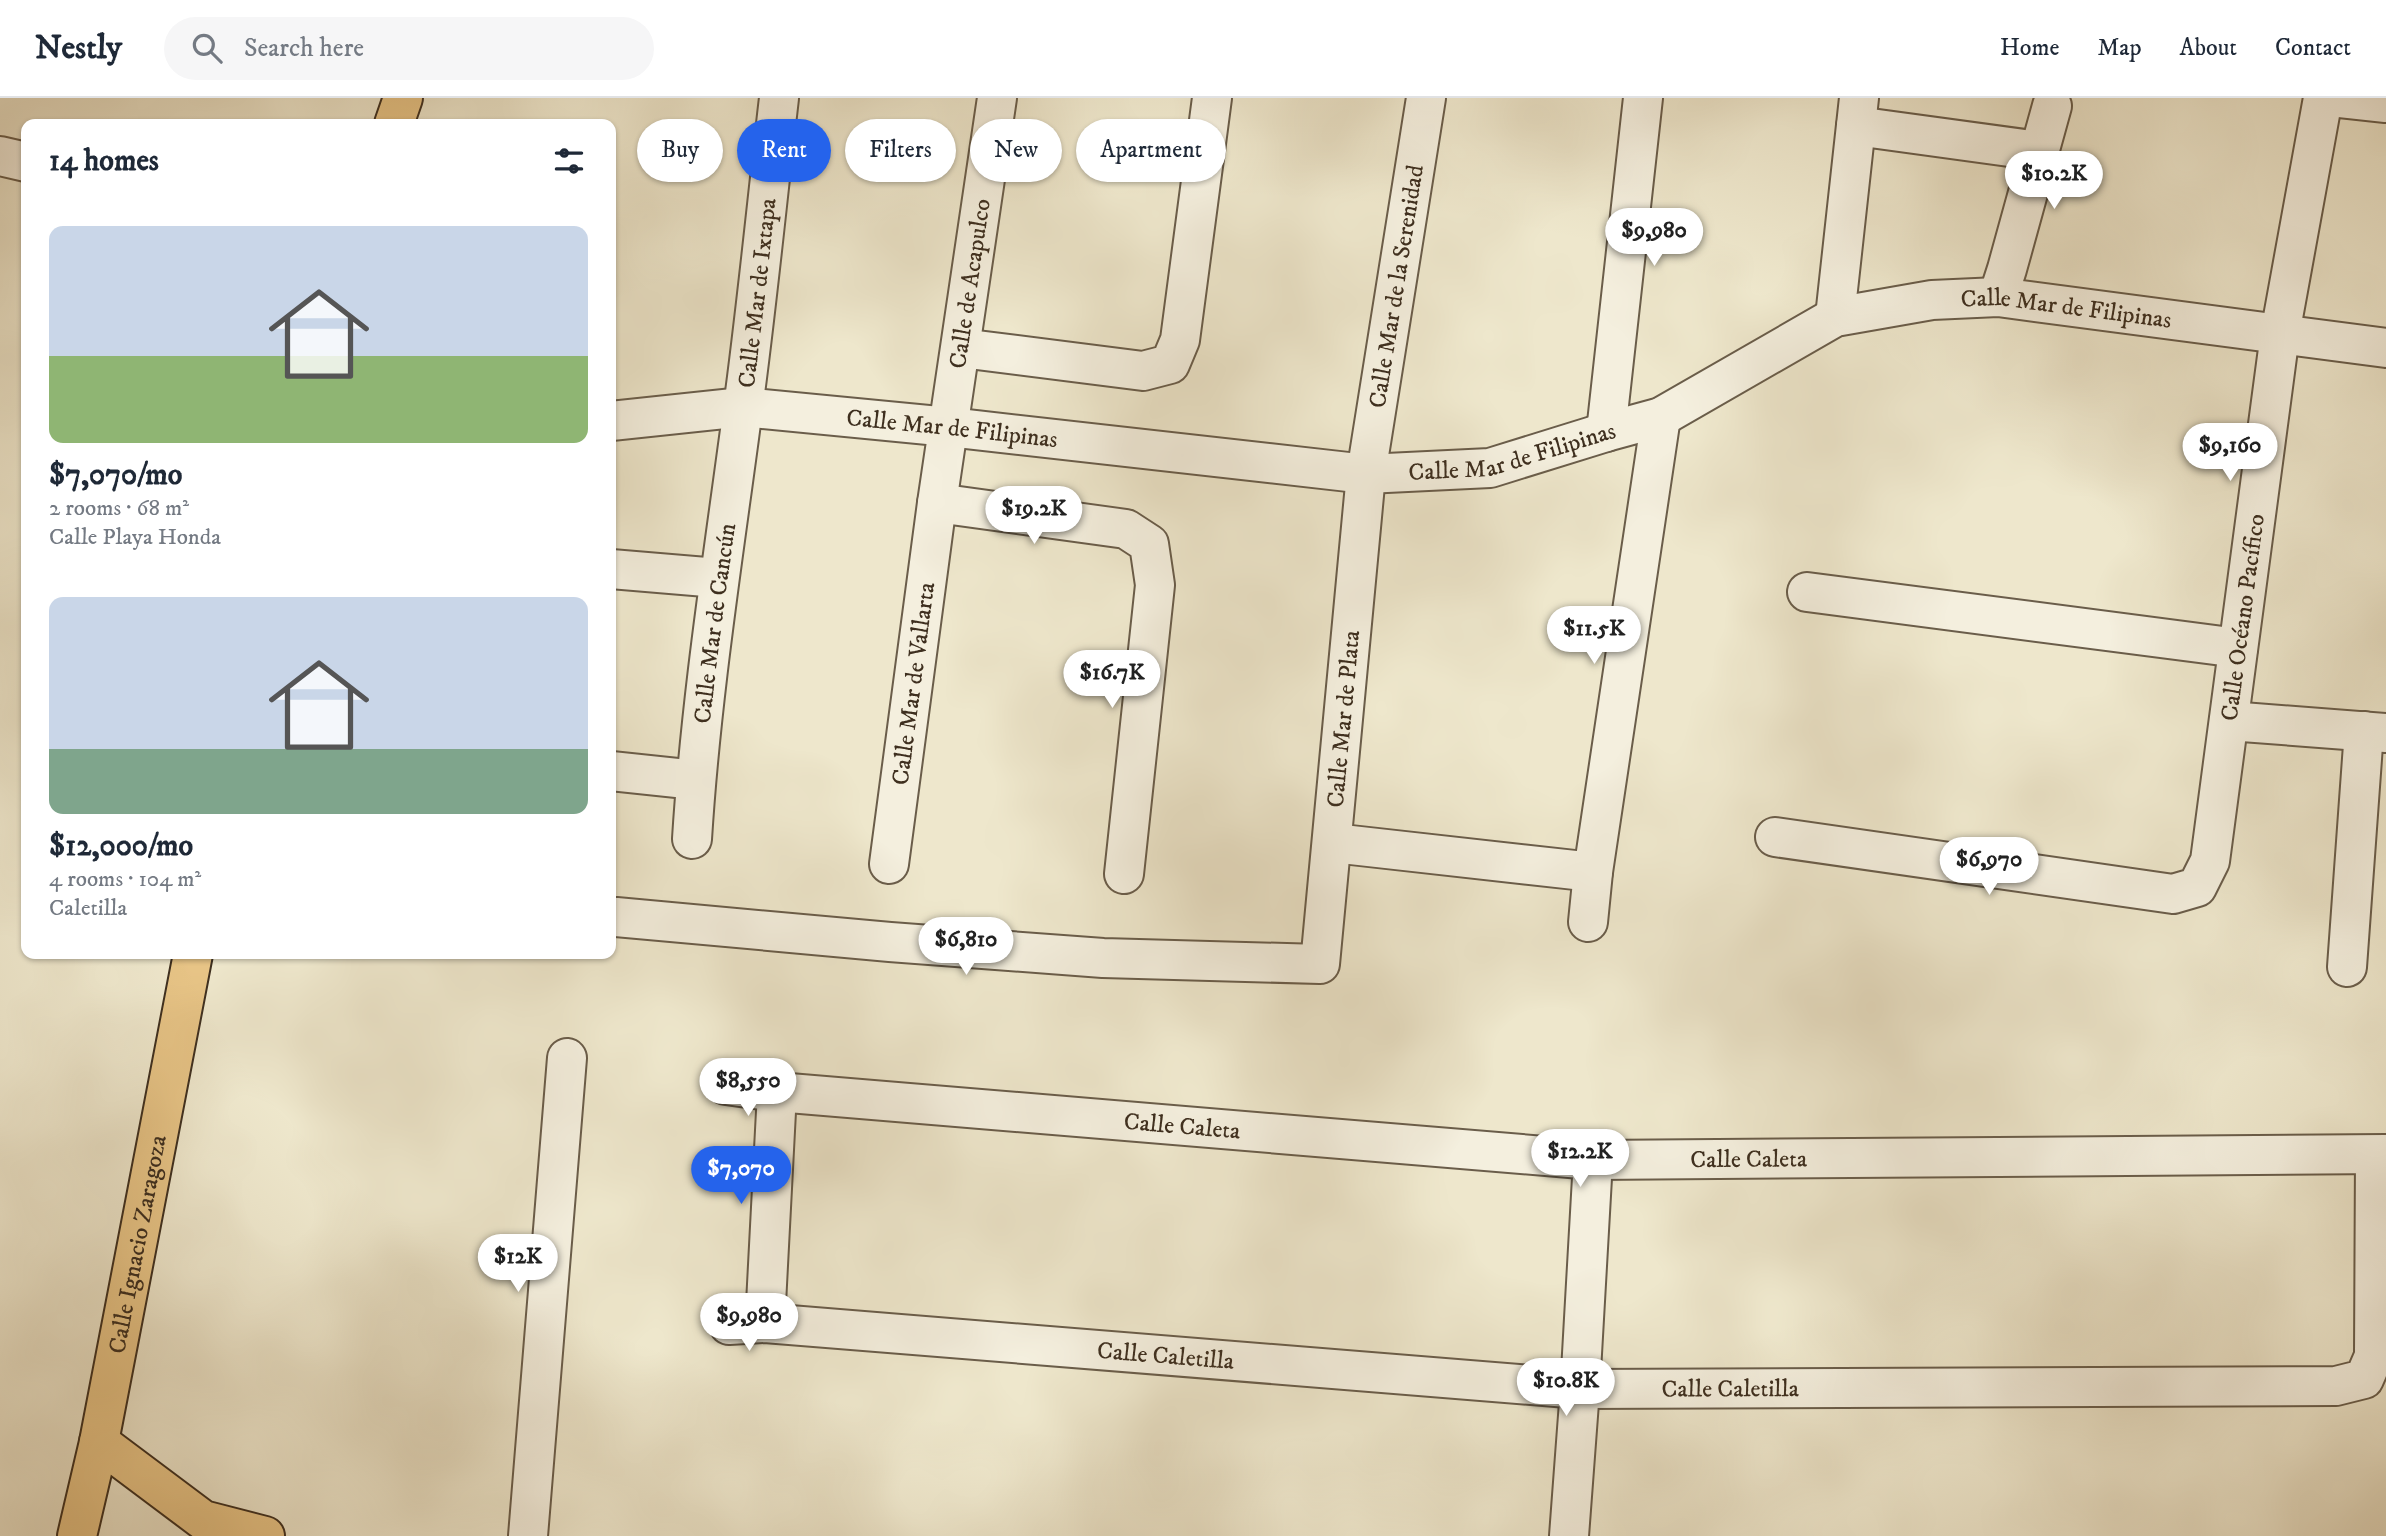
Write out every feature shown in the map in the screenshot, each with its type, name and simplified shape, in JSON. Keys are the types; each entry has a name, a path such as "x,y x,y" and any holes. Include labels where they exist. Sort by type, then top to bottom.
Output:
{"main road":[{"path":"382,119 384,98"},
{"path":"396,119 403,98"},
{"name":"Calle Ignacio Zaragoza","path":"77,1536 99,1441 192,959"},
{"path":"99,1441 203,1520 265,1536"}],"street":[{"name":"Calle Mar de Ixtapa","path":"743,407 779,98"},
{"name":"Calle de Acapulco","path":"949,427 997,98"},
{"path":"961,348 1143,371 1170,364 1180,340 1212,98"},
{"name":"Calle Mar de la Serenidad","path":"1366,474 1426,98"},
{"path":"1606,432 1643,98"},
{"name":"Calle Océano Pacífico","path":"1775,837 2173,894 2197,887 2210,862 2280,334 2323,98"},
{"path":"2340,98 2386,103"},
{"path":"1998,297 2052,106"},
{"path":"1835,317 1857,112 2039,151"},
{"path":"0,156 21,161"},
{"name":"Calle Mar de Filipinas","path":"616,420 743,407 949,427 1366,474 1490,468 1661,417 1835,317 1932,300 1998,297 2386,348"},
{"name":"Calle Mar de Cancún","path":"692,839 719,578 743,407"},
{"path":"1588,922 1661,417"},
{"name":"Calle Mar de Vallarta","path":"889,864 949,427"},
{"name":"Calle Mar de Plata","path":"616,918 1103,958 1320,964 1366,474"},
{"path":"937,503 1126,529 1149,544 1155,585 1124,874"},
{"path":"616,569 719,578"},
{"path":"1807,592 2238,648"},
{"path":"2229,721 2375,732 2347,967"},
{"path":"616,772 696,780"},
{"path":"1333,843 1594,872"},
{"path":"528,1536 567,1058"},
{"name":"Calle Caleta","path":"726,1085 777,1092 1593,1160 2380,1154"},
{"name":"Calle Caletilla","path":"777,1092 747,1324 1580,1389 2336,1385 2364,1379 2374,1356 2380,1154"},
{"path":"1569,1536 1593,1160"}]}
